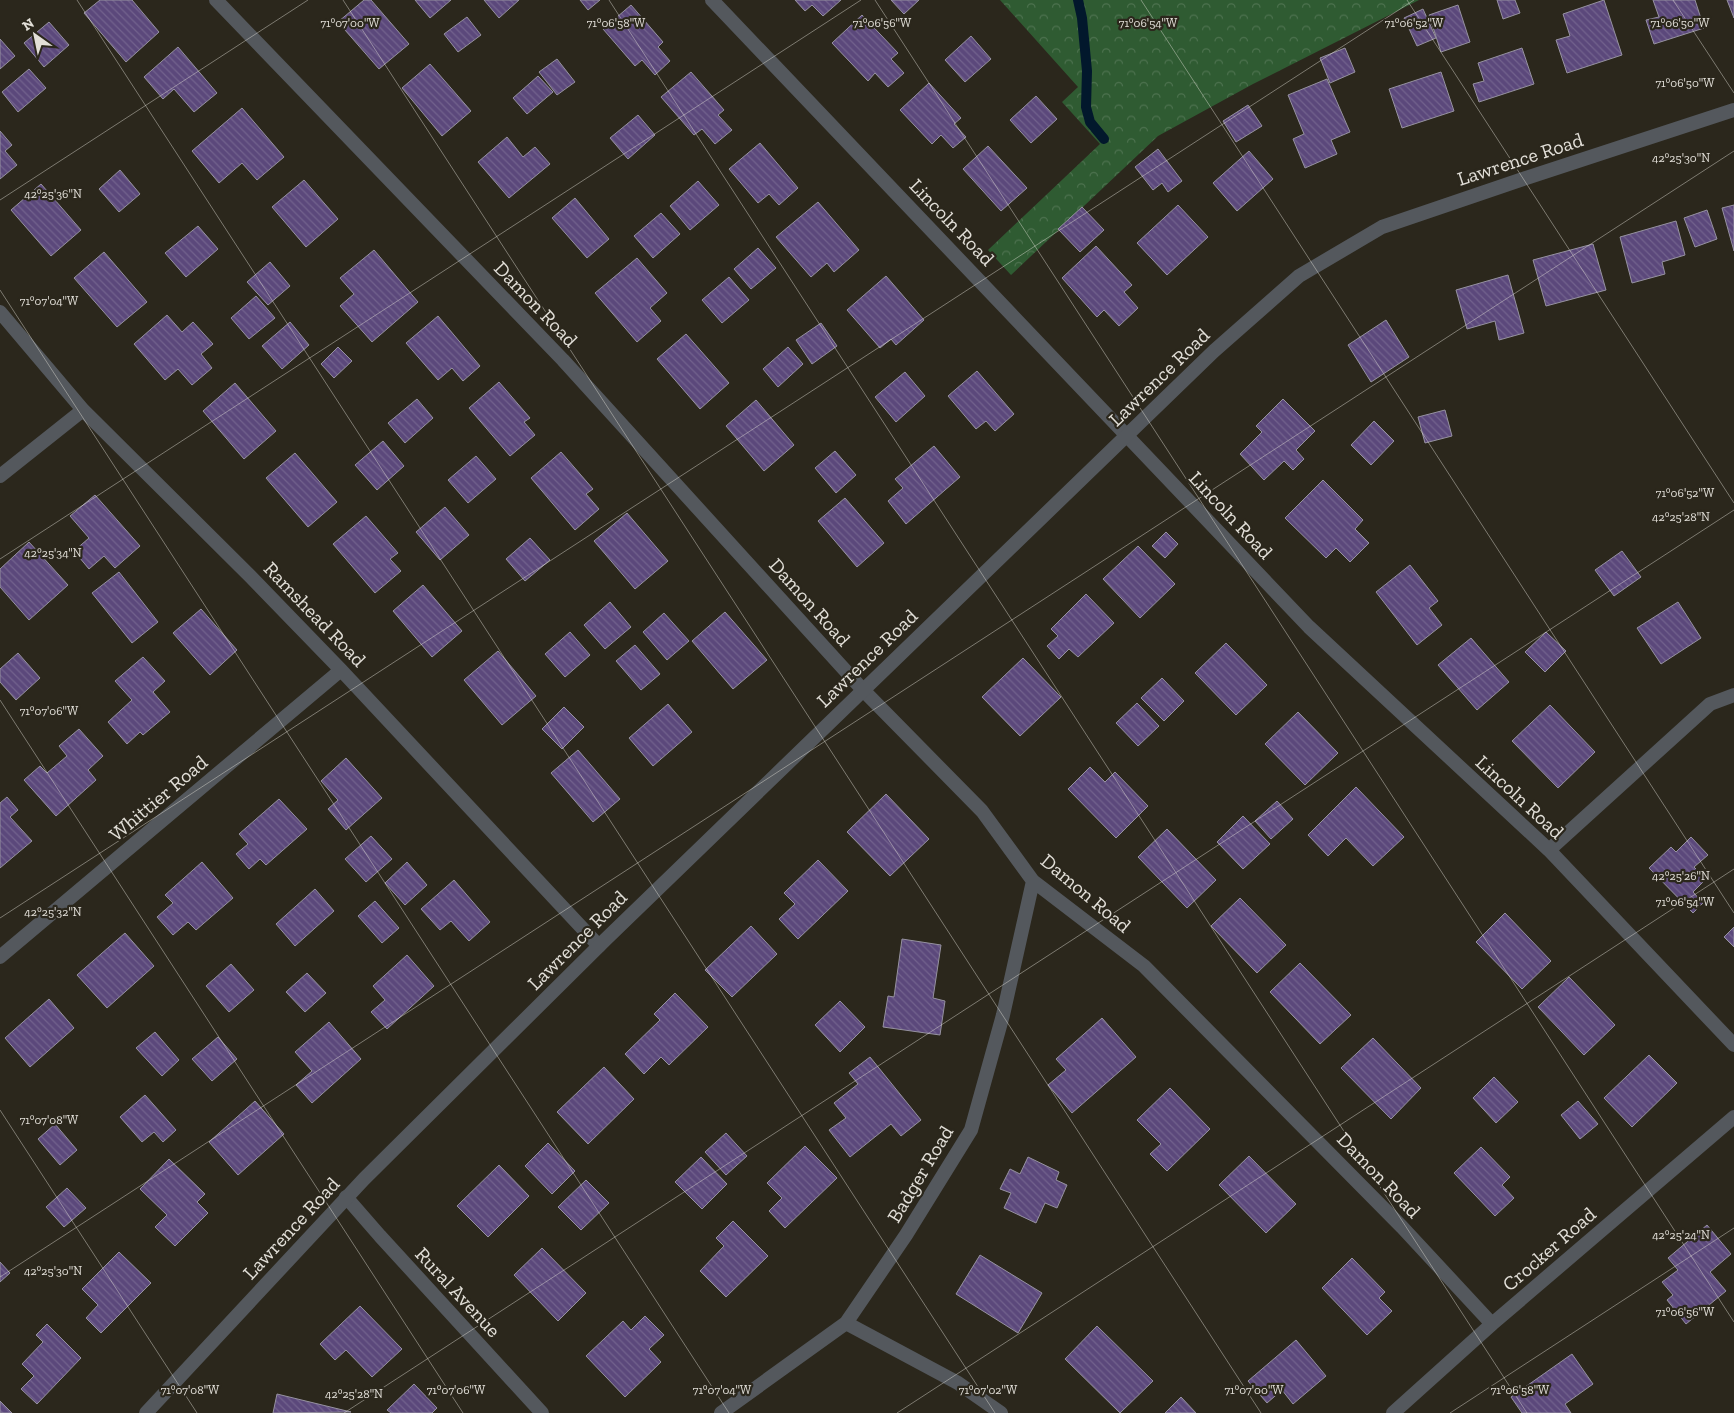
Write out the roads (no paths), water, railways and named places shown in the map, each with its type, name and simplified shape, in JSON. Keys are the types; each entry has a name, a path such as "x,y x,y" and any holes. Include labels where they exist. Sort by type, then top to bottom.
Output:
{"street":[{"name":"Damon Road","path":"216,0 563,360 863,690 982,811 1034,881 1144,966 1395,1220 1492,1324"},
{"name":"Lincoln Road","path":"712,0 1309,627 1549,850 1734,1045"},
{"name":"Lawrence Road","path":"146,1413 346,1197 599,946 1127,434 1214,351 1299,276 1382,227 1734,110"},
{"name":"Ramshead Road","path":"0,312 83,410 342,670 599,946"},
{"path":"0,476 83,410"},
{"name":"Whittier Road","path":"0,957 342,670"},
{"path":"1549,850 1710,704 1734,695"},
{"name":"Badger Road","path":"721,1413 846,1323 906,1235 971,1130 1003,1015 1034,881"},
{"name":"Crocker Road","path":"1392,1413 1492,1324 1734,1117"},
{"name":"Rural Avenue","path":"346,1197 542,1413"},
{"path":"846,1323 958,1383 1001,1413"}],"waterway":[{"path":"1078,0 1082,18 1087,71 1086,107 1090,122 1104,139"}]}
